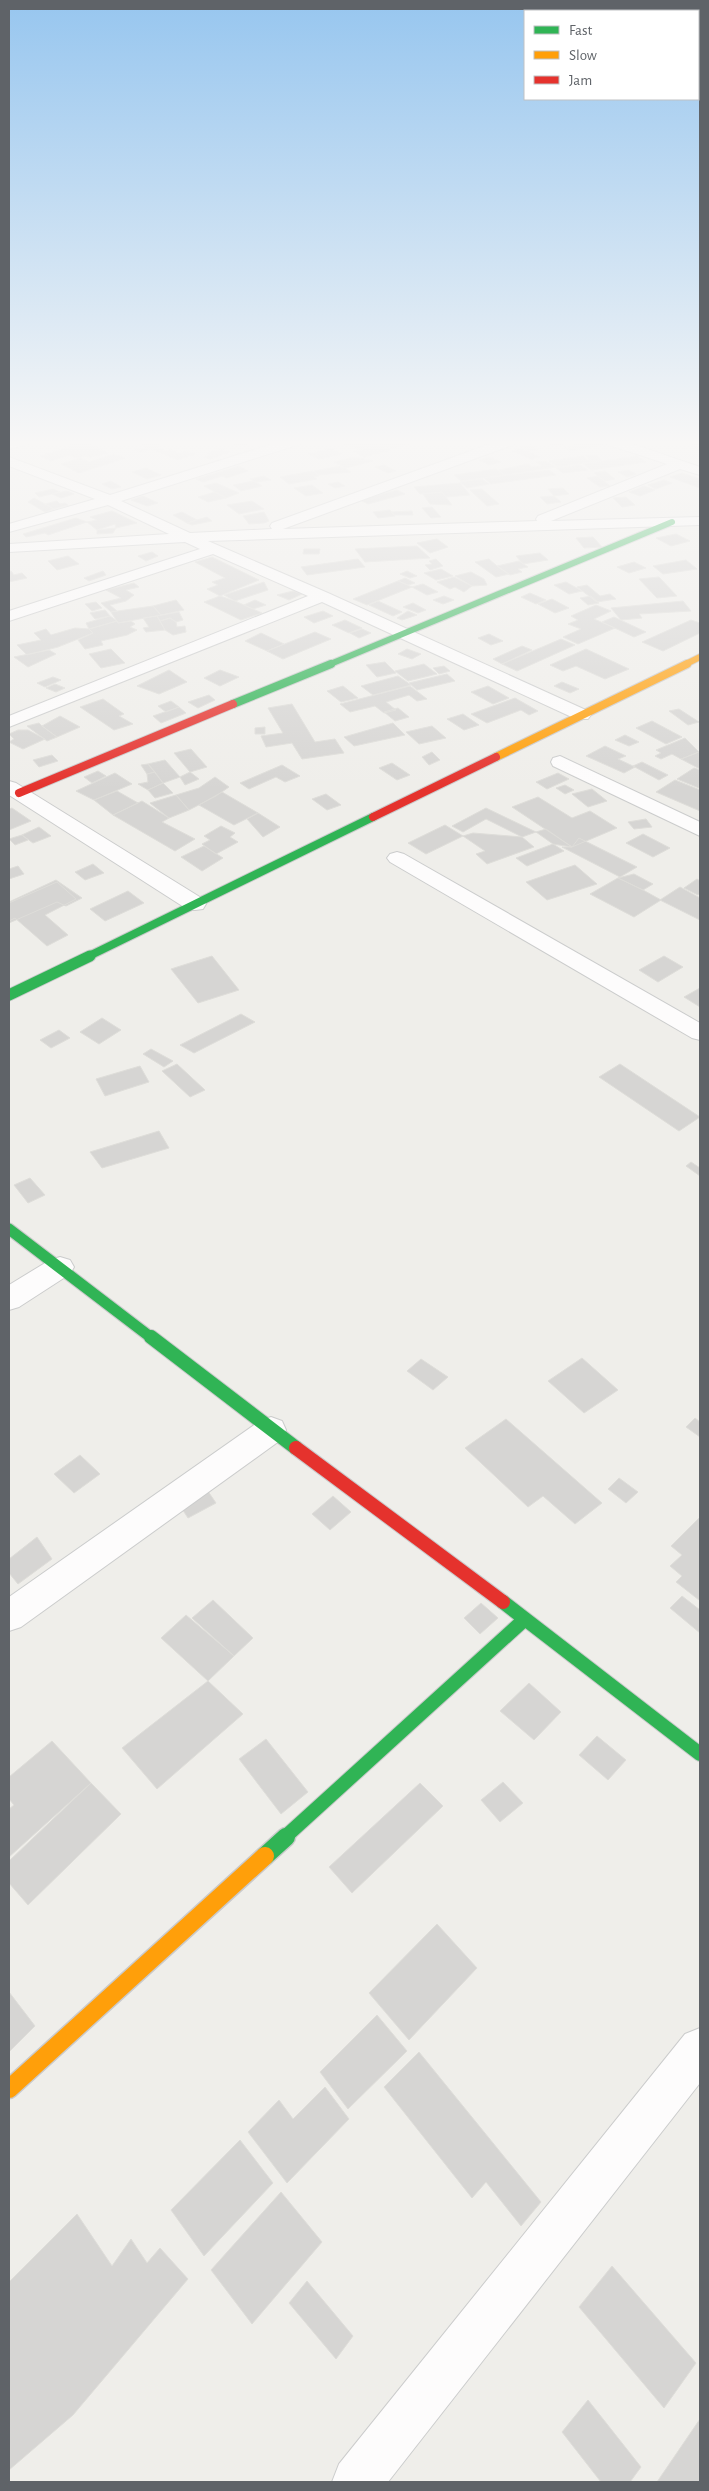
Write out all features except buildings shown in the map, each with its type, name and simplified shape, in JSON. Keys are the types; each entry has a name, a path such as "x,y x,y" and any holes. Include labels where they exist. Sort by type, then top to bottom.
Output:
{"street":[{"path":"9,616 189,557"},
{"path":"233,557 582,714"},
{"path":"14,790 404,634 588,557"},
{"path":"9,722 322,596"},
{"path":"9,995 700,657"},
{"path":"560,762 700,830"},
{"path":"14,790 195,904"},
{"path":"397,858 700,1034"},
{"path":"9,1229 271,1430 526,1619 700,1754"},
{"path":"9,1299 60,1267"},
{"path":"9,1616 271,1430"},
{"path":"9,2090 526,1619"},
{"path":"357,2482 700,2050"}],"traffic: fast":[{"path":"233,704 587,557"},
{"path":"9,995 373,817"},
{"path":"9,1229 296,1448"},
{"path":"503,1602 700,1754"},
{"path":"265,1856 525,1619"}],"traffic: slow":[{"path":"496,757 700,657"},
{"path":"9,2089 265,1856"}],"traffic: jam":[{"path":"19,793 233,704"},
{"path":"373,817 496,757"},
{"path":"296,1448 503,1602"}]}
